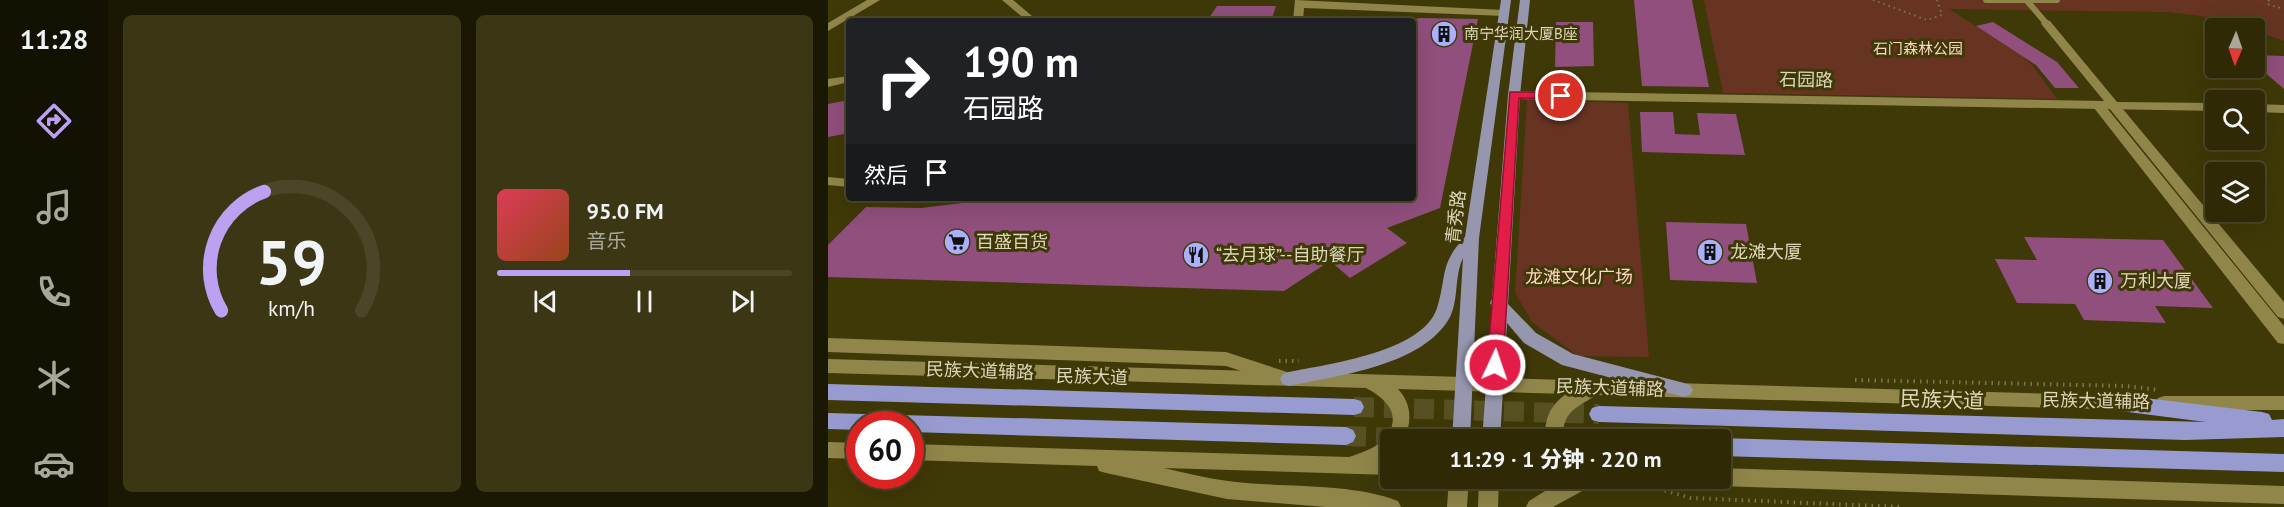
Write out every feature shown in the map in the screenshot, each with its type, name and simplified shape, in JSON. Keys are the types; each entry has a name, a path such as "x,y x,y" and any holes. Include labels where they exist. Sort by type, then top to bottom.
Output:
{"highway":[{"name":"民族大道","path":"828,392 1354,407"},
{"path":"2120,403 2284,423"},
{"name":"民族大道","path":"1599,414 2185,431 2284,428"},
{"path":"828,421 1346,436"},
{"path":"1731,447 2284,463"}],"main road":[{"path":"1492,429 1498,303 1514,95 1525,0"},
{"name":"青秀路","path":"1462,429 1472,238 1505,6"},
{"path":"1289,379 1392,354 1424,336 1439,322 1446,307 1451,271 1457,256 1472,238"},
{"path":"1498,303 1530,338 1568,360 1684,390"}],"street":[{"path":"828,28 875,0"},
{"path":"1007,0 1029,18"},
{"path":"1298,18 1301,2 1505,6"},
{"path":"2046,22 2105,105 2284,338"},
{"path":"828,83 846,80"},
{"name":"石园路","path":"1514,95 2205,107"},
{"path":"2105,105 2284,313"},
{"path":"2265,108 2284,109"},
{"path":"828,180 846,183"},
{"path":"828,345 1226,359 1289,379"},
{"name":"民族大道辅路","path":"828,366 2120,403 2284,403"},
{"path":"1365,382 1388,390 1396,398 1402,416 1398,429"},
{"path":"1554,429 1554,423 1561,408 1577,395 1602,388"},
{"path":"828,450 846,451"},
{"path":"924,452 1380,467"},
{"path":"1345,465 1370,458 1380,452"},
{"path":"1065,457 1227,490 1350,500 1391,507"},
{"path":"1731,477 2284,495"},
{"path":"1457,507 1458,489"},
{"path":"1488,507 1489,489"},
{"path":"1536,507 1564,489"}],"lane":[{"path":"1986,0 2028,2 2056,0"},
{"path":"2028,2 2046,22"}],"path":[{"path":"1874,0 1927,20 1942,15 1937,0"},
{"path":"2269,0 2267,4 2284,9"},
{"path":"1273,361 1308,362"},
{"path":"1660,489 1691,498 1902,507"}],"green space":[{"name":"石门森林公园","path":"1704,0 2284,0 2284,41 2265,34 2265,18 2215,18 2168,12 1949,9 2019,54 2032,65 2057,99 1723,93"},
{"name":"龙滩文化广场","path":"1527,100 1628,103 1649,357 1578,356 1532,322 1515,293"}],"building":[{"path":"1634,0 1692,0 1709,87 1642,86"},
{"path":"1217,6 1276,6 1272,18 1209,18"},
{"path":"1416,19 1478,19 1440,208 1387,228 1407,243 1350,278 1330,261 1284,291 828,277 828,245 866,207 921,208 979,201 1416,201"},
{"path":"1556,22 1593,22 1594,66 1555,67"},
{"path":"1993,22 2057,62 2079,88 2055,88 2036,65 1976,26"},
{"path":"2265,55 2284,56 2284,89 2265,73"},
{"path":"846,101 846,134 828,137 828,104"},
{"path":"1640,112 1673,112 1675,134 1700,135 1697,113 1736,114 1745,155 1642,152"},
{"name":"龙滩大厦","path":"1666,222 1746,224 1757,283 1670,280"},
{"name":"万利大厦","path":"2024,237 2163,240 2213,308 2155,306 2166,323 2084,320 2075,304 2017,303 1995,259 2037,260"}],"tunnel":[{"path":"1354,407 1599,414"},
{"path":"1346,436 1380,437"}],"place":[{"name":"南宁华润大厦B座","path":"1444,34"},
{"name":"百盛百货","path":"957,242"},
{"name":"龙滩大厦","path":"1710,252"},
{"name":"“去月球”--自助餐厅","path":"1196,255"},
{"name":"万利大厦","path":"2100,281"}],"route":[{"path":"1495,365 1514,95 1561,96"}]}
